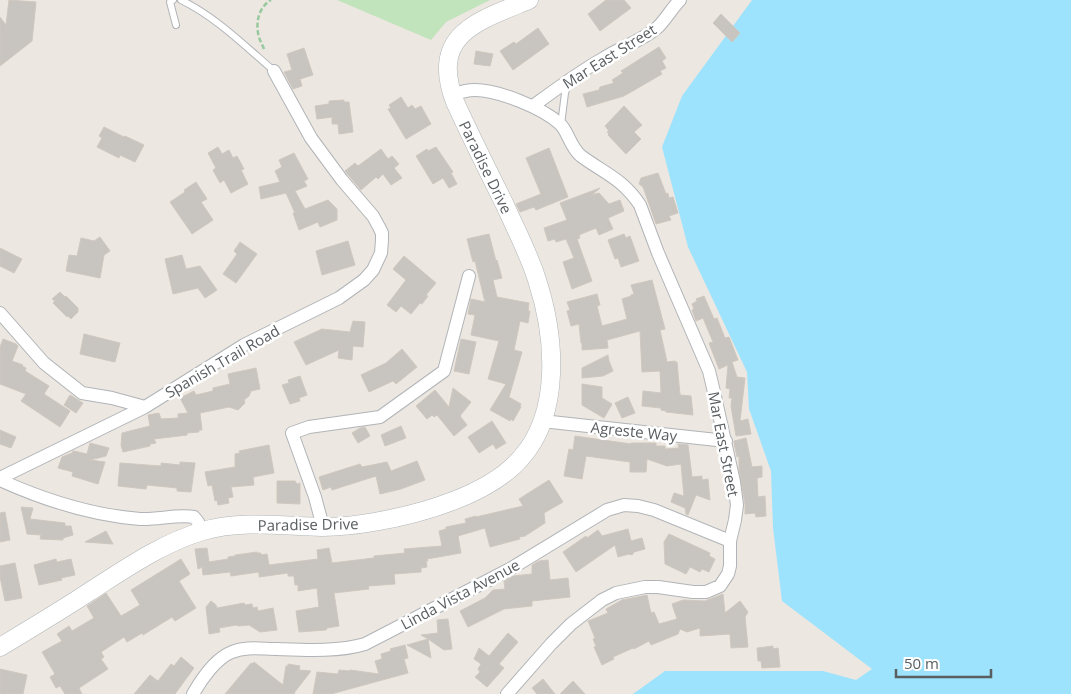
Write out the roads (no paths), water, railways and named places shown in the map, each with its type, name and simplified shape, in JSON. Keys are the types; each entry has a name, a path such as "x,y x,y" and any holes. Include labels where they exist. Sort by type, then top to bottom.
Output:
{"street":[{"name":"Paradise Drive","path":"0,647 140,560 178,541 202,532 227,526 242,525 323,527 358,524 399,517 439,505 478,490 501,476 521,458 532,442 542,421 549,392 551,361 548,327 534,271 452,95 448,81 448,62 451,51 461,35 471,26 529,0"},
{"name":"Mar East Street","path":"533,106 570,78 644,37 659,26 680,0"},
{"name":"Spanish Trail Road","path":"0,479 145,407 244,345 339,298 364,280 373,270 381,253 382,233 373,216 342,180 311,138 274,71"},
{"name":"Mar East Street","path":"452,95 469,90 483,90 533,106 561,125 579,154 618,179 640,205 658,253 709,371 734,482 736,505 730,542 730,566 728,574 720,586 706,592 645,587 616,593 602,600 571,624 507,694"},
{"path":"323,527 315,497 292,433 308,427 380,417 444,371 468,276"},
{"path":"0,313 44,363 82,393 112,398 145,407"},
{"name":"Agreste Way","path":"542,421 726,441"},
{"path":"0,479 42,498 108,514 148,520 185,516 194,517 202,532"},
{"name":"Linda Vista Avenue","path":"193,694 217,662 230,652 245,648 341,649 354,648 365,644 510,569 607,510 624,505 654,510 730,542"}],"lane":[{"path":"173,0 170,2 176,25"},
{"path":"181,0 216,23 274,71"},
{"path":"561,125 565,93 570,78"}],"water":[{"path":"752,0 1071,0 1071,694 633,694 665,671 823,671 856,680 872,669 782,601 773,528 771,471 749,409 747,372 688,247 662,147 682,96"}]}
